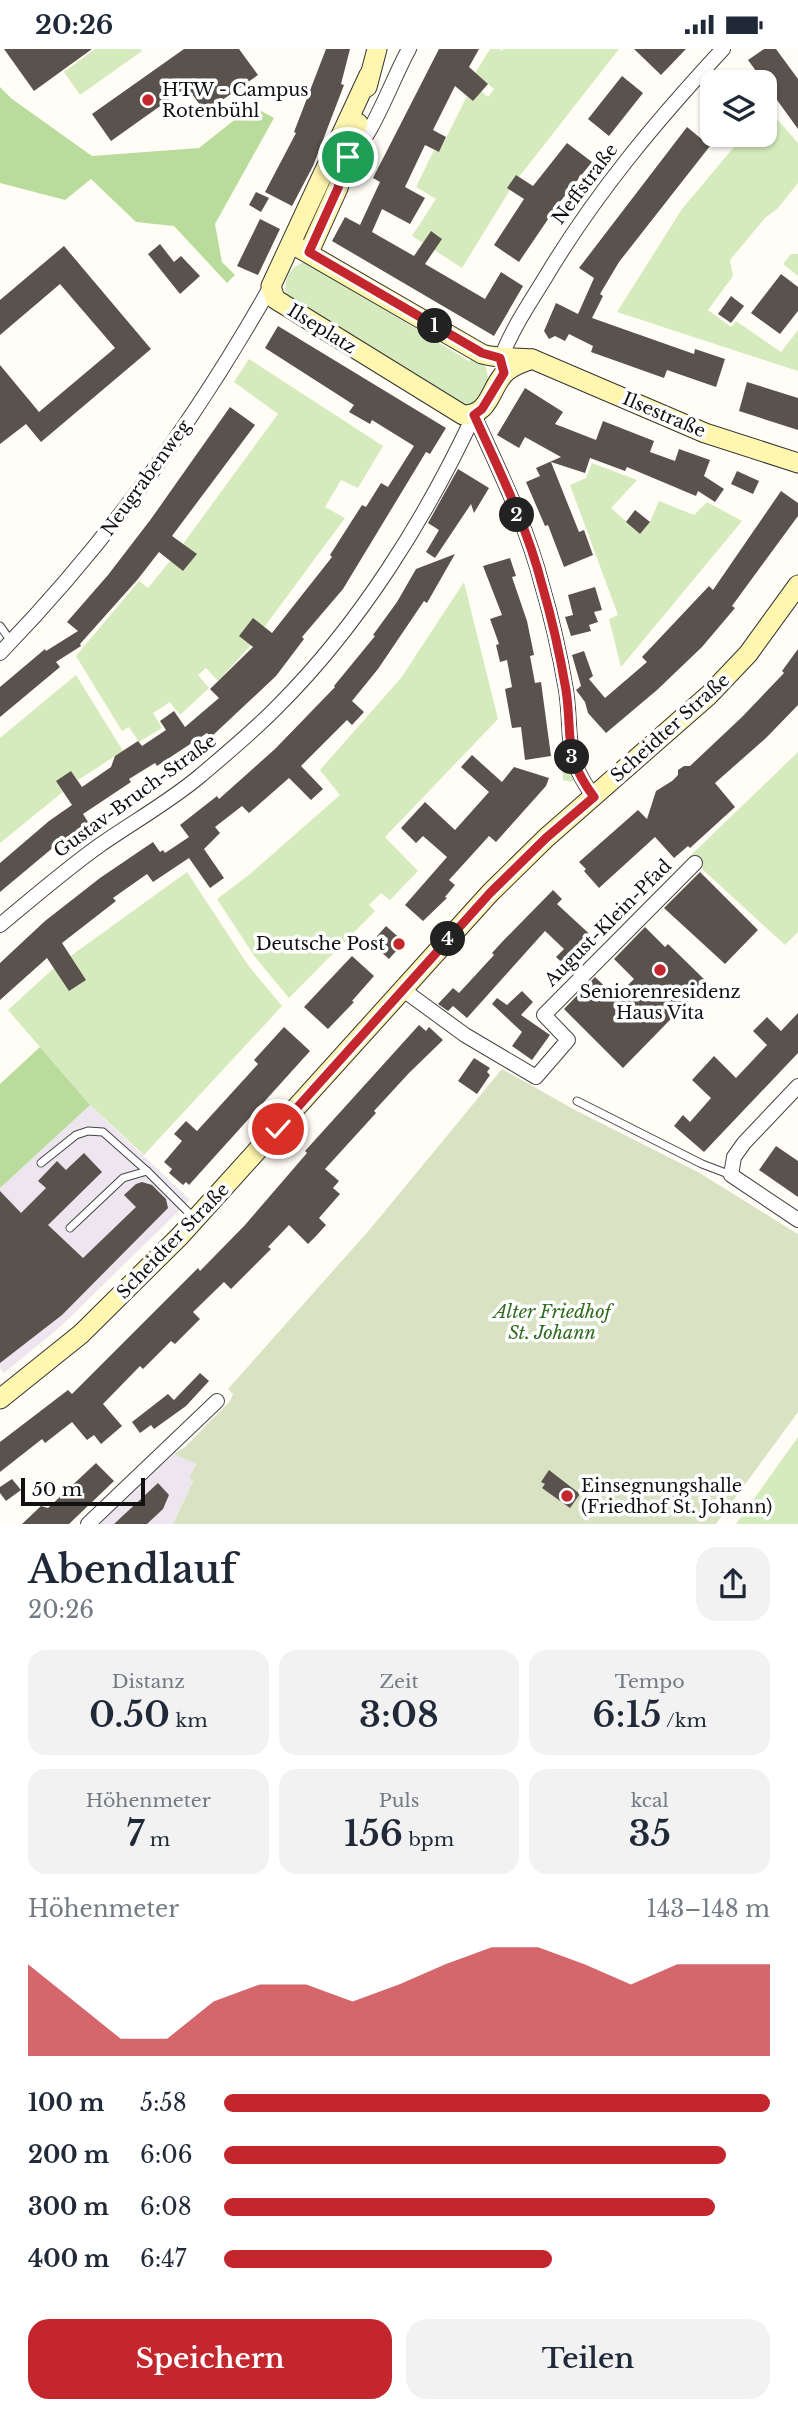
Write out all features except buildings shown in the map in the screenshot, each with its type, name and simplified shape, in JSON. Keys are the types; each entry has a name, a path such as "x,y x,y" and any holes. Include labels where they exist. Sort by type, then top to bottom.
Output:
{"main road":[{"path":"271,286 301,248 338,188 377,49"},
{"path":"301,248 369,75"},
{"path":"301,248 502,366 482,409 474,415"},
{"name":"Ilseplatz","path":"271,286 275,299 286,307 450,408 463,415 474,415"},
{"name":"Ilsestraße","path":"502,366 515,356 532,359 705,433 798,463"},
{"name":"Scheidter Straße","path":"0,1399 81,1334 196,1220 509,873 727,677 763,636 798,585"}],"street":[{"path":"348,157 362,144 409,49"},
{"name":"Neffstraße","path":"502,366 511,333 573,230 677,99 723,49"},
{"path":"369,75 382,76 397,70"},
{"name":"Neugrabenweg","path":"0,653 41,611 97,545 166,454 215,381 271,286"},
{"path":"474,415 513,505 542,585 566,693 570,748 579,775 594,797"},
{"name":"Gustav-Bruch-Straße","path":"0,925 87,855 198,778 279,705 331,646 375,588 413,527 474,415"},
{"name":"August-Klein-Pfad","path":"402,989 465,1035 536,1077 568,1040 544,1015 695,863"},
{"path":"798,1086 744,1143 734,1157 731,1175 798,1220"},
{"path":"88,1524 216,1401"}],"lane":[{"path":"0,626 12,641"},
{"path":"577,1101 702,1164 731,1175"},
{"path":"41,1163 70,1139 88,1131 103,1132 196,1220"},
{"path":"70,1228 123,1178 147,1171"}],"shaded area":[{"path":"90,1105 190,1200 59,1328 4,1373 0,1368 0,1188"},
{"path":"174,1454 196,1463 189,1479 193,1480 173,1524 97,1524"}],"green space":[{"path":"95,49 142,51 80,95 64,72"},
{"path":"490,49 619,49 519,177 516,175 507,188 510,190 462,268 434,250 442,239 431,231 423,243 412,236 436,199 416,187 434,150 439,152 467,96 473,101 481,91 488,97 494,89 475,73"},
{"path":"0,87 12,99 92,156 199,148 252,106 274,118 215,224 222,262 235,275 227,283 174,226 136,222 91,179 65,200 0,183"},
{"path":"777,119 798,143 798,183 730,260 733,276 708,310 731,327 736,321 781,352 798,330 798,371 617,312 682,209 734,147 777,147"},
{"path":"791,254 798,254 798,276 783,264"},
{"path":"306,262 469,361 474,359 486,367 489,384 474,404 462,406 286,296 288,275 295,267"},
{"path":"249,359 383,446 358,488 341,480 325,507 345,518 251,645 218,681 206,668 198,675 209,688 180,715 170,702 153,713 162,728 139,742 129,727 122,731 76,656 139,581 148,588 170,561 183,571 196,555 183,544 278,414 234,382"},
{"path":"592,463 637,480 611,508 640,534 650,522 659,501 694,515 707,502 742,521 621,667 609,619 618,615 570,485 586,478"},
{"path":"464,582 498,719 385,837 418,871 390,900 381,893 369,905 375,911 289,998 255,957 217,899 250,874 340,795 320,770 401,678"},
{"path":"76,675 123,751 78,780 71,771 57,781 64,791 0,843 0,738"},
{"path":"798,752 798,932 785,945 689,857"},
{"path":"562,755 565,755 574,778 572,782 563,780"},
{"path":"187,872 248,965 282,1006 144,1155 90,1105 8,1010 54,968"},
{"path":"40,1047 90,1105 0,1188 0,1084"},
{"name":"Alter Friedhof St. Johann","path":"502,1069 575,1110 698,1172 798,1234 798,1412 716,1524 173,1524 193,1481 189,1478 196,1464 174,1454 185,1447 230,1401 233,1394 228,1389 371,1228"},
{"path":"798,1437 798,1524 736,1524"}],"place":[{"name":"HTW - Campus Rotenbühl","path":"148,100"},
{"name":"Deutsche Post","path":"399,944"},
{"name":"Seniorenresidenz Haus Vita","path":"660,970"},
{"name":"Einsegnungshalle (Friedhof St. Johann)","path":"567,1496"}],"route":[{"path":"278,1129 433,954 509,873 594,797 573,763 566,693 542,585 505,483 474,415 482,409 504,373 500,358 487,356 309,252 338,188 348,157"}]}
